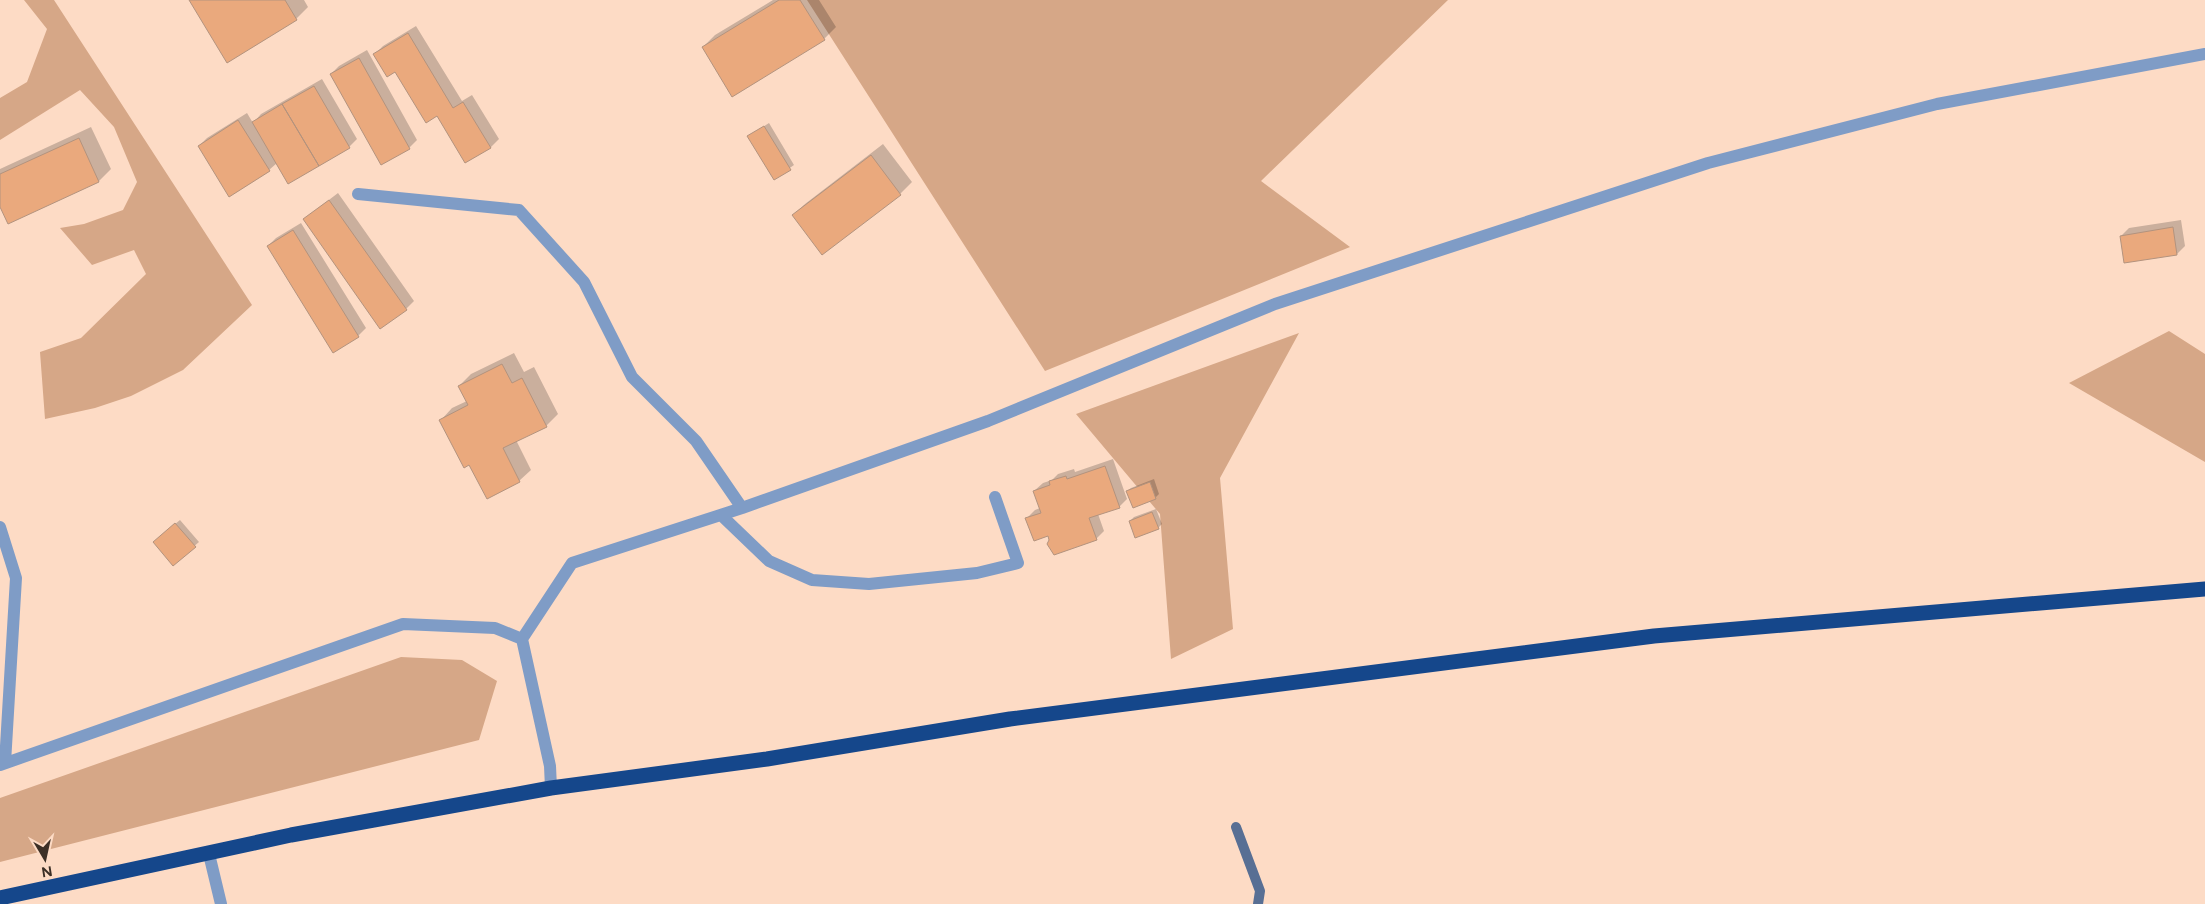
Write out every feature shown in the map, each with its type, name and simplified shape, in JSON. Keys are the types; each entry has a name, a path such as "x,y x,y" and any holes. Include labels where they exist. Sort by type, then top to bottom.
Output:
{"highway":[{"path":"0,898 291,835 551,788 767,759 1010,719 1654,636 2205,589"}],"street":[{"path":"551,788 550,766 522,639 572,564 742,508 988,421 1275,304 1708,163 1937,104 2205,54"},
{"path":"358,194 519,210 584,282 632,377 696,441 742,508"},
{"path":"721,515 769,561 812,580 868,584 977,573 1018,562 995,497"},
{"path":"0,527 16,578 3,764 403,624 495,628 522,639"},
{"path":"209,854 221,904"}],"shaded area":[{"path":"24,0 54,0 252,305 183,370 131,396 95,408 45,419 40,352 81,338 146,274 134,250 92,265 60,228 84,224 123,210 137,182 114,127 80,90 0,140 0,98 27,82 47,29"},
{"path":"807,0 1448,0 1261,181 1350,247 1045,371"},
{"path":"2169,331 2205,354 2205,462 2069,383"},
{"path":"1299,333 1220,478 1233,629 1171,659 1160,514 1076,414"},
{"path":"401,657 462,660 497,681 479,740 0,862 0,798"}],"building":[{"path":"189,0 285,0 297,20 227,63"},
{"path":"779,0 800,0 825,40 732,97 702,47"},
{"path":"408,33 453,108 463,102 491,148 465,163 437,116 426,123 395,72 387,77 373,54"},
{"path":"359,58 410,149 381,165 330,74"},
{"path":"314,86 350,148 319,166 282,104"},
{"path":"282,104 319,166 288,184 252,122"},
{"path":"238,120 270,171 229,197 198,146"},
{"path":"764,126 791,170 774,180 747,136"},
{"path":"79,138 99,182 8,224 0,207 0,174"},
{"path":"871,155 901,195 822,255 792,215"},
{"path":"329,200 407,310 380,329 303,219"},
{"path":"2173,227 2177,255 2124,263 2120,236"},
{"path":"293,230 359,337 333,353 267,246"},
{"path":"502,364 512,383 522,378 547,427 503,448 520,482 487,499 469,465 464,468 439,420 468,405 458,386"},
{"path":"1105,466 1120,508 1089,518 1097,540 1054,555 1047,544 1048,536 1034,541 1025,518 1041,513 1033,491 1050,485 1049,481 1066,476 1067,479"},
{"path":"1150,482 1156,499 1133,508 1126,491"},
{"path":"1152,512 1159,529 1135,538 1129,521"},
{"path":"175,523 196,547 173,566 153,542"}],"waterway":[{"path":"1236,827 1260,891 1258,904"}]}
